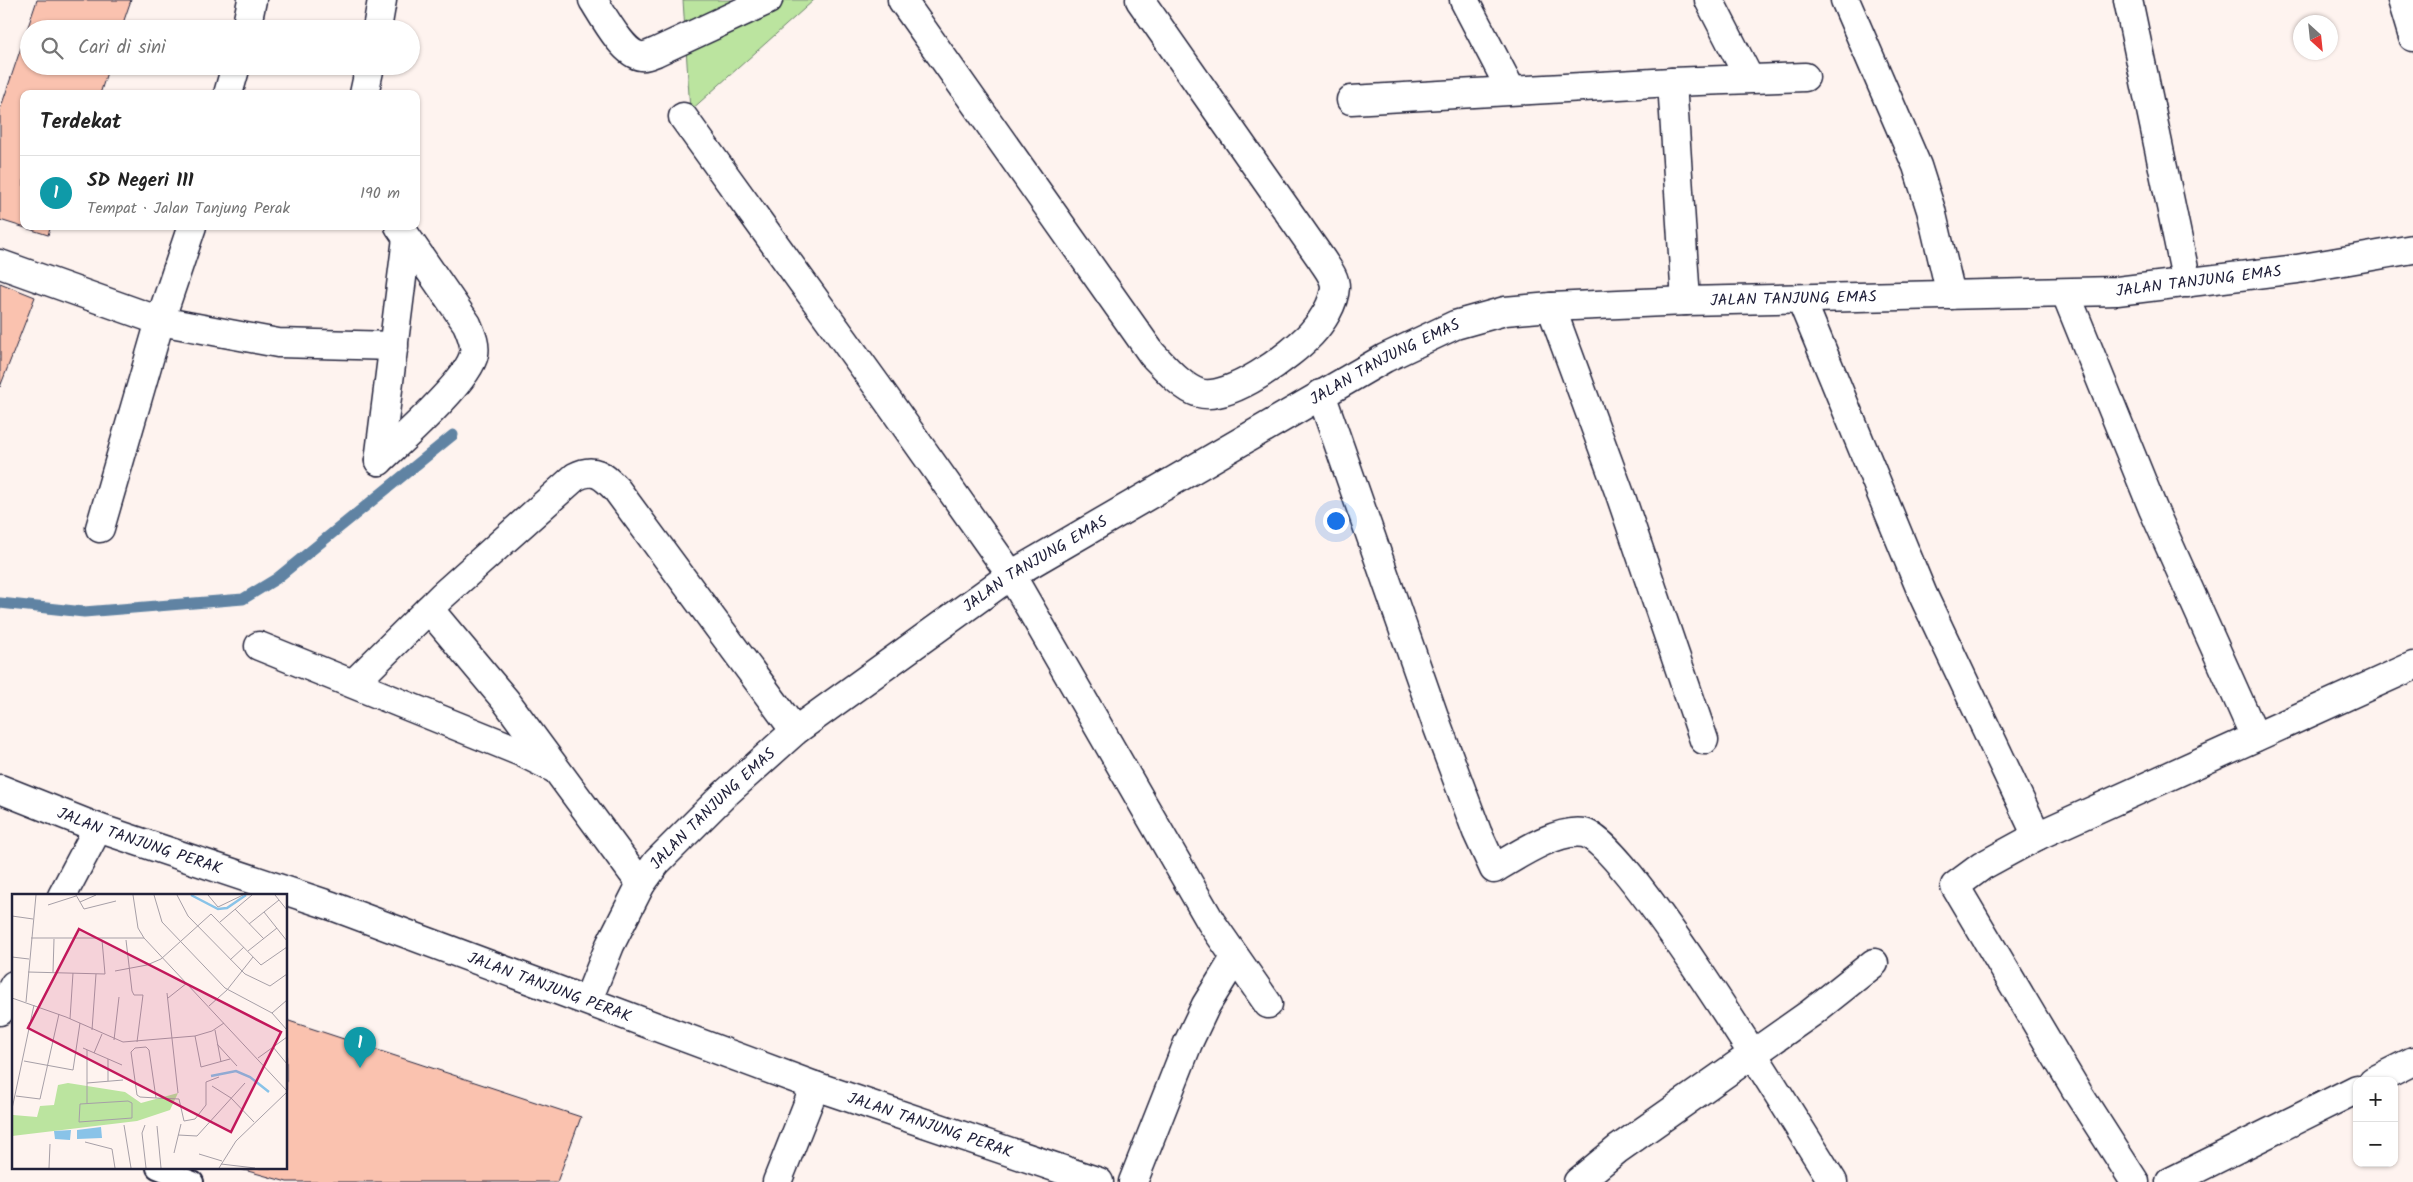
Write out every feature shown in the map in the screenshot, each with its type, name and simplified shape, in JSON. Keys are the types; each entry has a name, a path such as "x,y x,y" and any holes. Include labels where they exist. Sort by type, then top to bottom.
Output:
{"street":[{"path":"248,20 252,0"},
{"path":"379,20 382,0"},
{"path":"593,0 622,42 634,54 640,56 656,52 768,0"},
{"path":"902,0 1152,354 1170,373 1187,386 1199,392 1214,394 1236,387 1281,359 1311,334 1327,312 1333,299 1335,286 1331,273 1140,0"},
{"path":"1464,0 1511,90"},
{"path":"1709,0 1749,78"},
{"path":"1845,0 1917,166 1931,210 1951,295"},
{"path":"2128,0 2188,283"},
{"path":"2402,0 2413,37"},
{"path":"229,90 233,75"},
{"path":"365,90 368,75"},
{"path":"1351,100 1511,90 1805,77"},
{"path":"1672,82 1686,301"},
{"path":"683,117 850,347 1010,575 1211,922 1268,1004"},
{"path":"100,528 160,321 191,230"},
{"path":"403,232 467,324 473,339 475,353 469,367 458,383 379,461 394,346 403,232"},
{"name":"JALAN TANJUNG EMAS","path":"588,1000 610,945 641,884 657,862 725,794 795,731 1010,575 1385,358 1455,325 1505,311 1551,307 1686,301 2066,294 2117,291 2297,269 2413,249"},
{"path":"0,264 160,321 278,343 394,346"},
{"path":"2066,294 2153,509 2255,737"},
{"path":"1801,299 1923,595 2037,836"},
{"path":"1551,307 1621,497 1704,740"},
{"path":"1321,394 1437,725 1477,832 1494,869 1522,852 1573,832 1586,833 1597,839 1640,887 1754,1054 1833,1182"},
{"path":"354,683 429,609 575,477 584,472 599,473 617,490 795,731"},
{"path":"429,609 506,701 641,884"},
{"path":"259,646 521,752 560,772"},
{"path":"2135,1182 2078,1093 1955,886 1982,866 2037,836 2413,666"},
{"name":"JALAN TANJUNG PERAK","path":"0,789 98,828 332,906 588,1000 679,1037 815,1086 1099,1182"},
{"path":"63,894 98,828"},
{"path":"1133,1182 1188,1043 1206,1005 1235,958"},
{"path":"1578,1182 1618,1149 1812,1013 1874,963"},
{"path":"2381,1077 2413,1061"},
{"path":"777,1182 815,1086"},
{"path":"2170,1182 2353,1091"}],"lane":[{"path":"162,1170 193,1182"}],"green space":[{"path":"683,0 814,0 690,111"}],"building":[{"path":"37,0 131,0 124,20 30,20"},
{"path":"20,51 20,75 106,75 101,90 20,90 20,226 0,220 0,110"},
{"path":"32,230 50,230 48,235"},
{"path":"0,283 35,297 0,387"},
{"path":"288,1021 581,1117 557,1182 287,1182 244,1170 288,1170"}],"waterway":[{"path":"0,603 84,612 243,599 276,579 453,435"}],"place":[{"name":"SD Negeri 111","path":"360,1068"}]}
